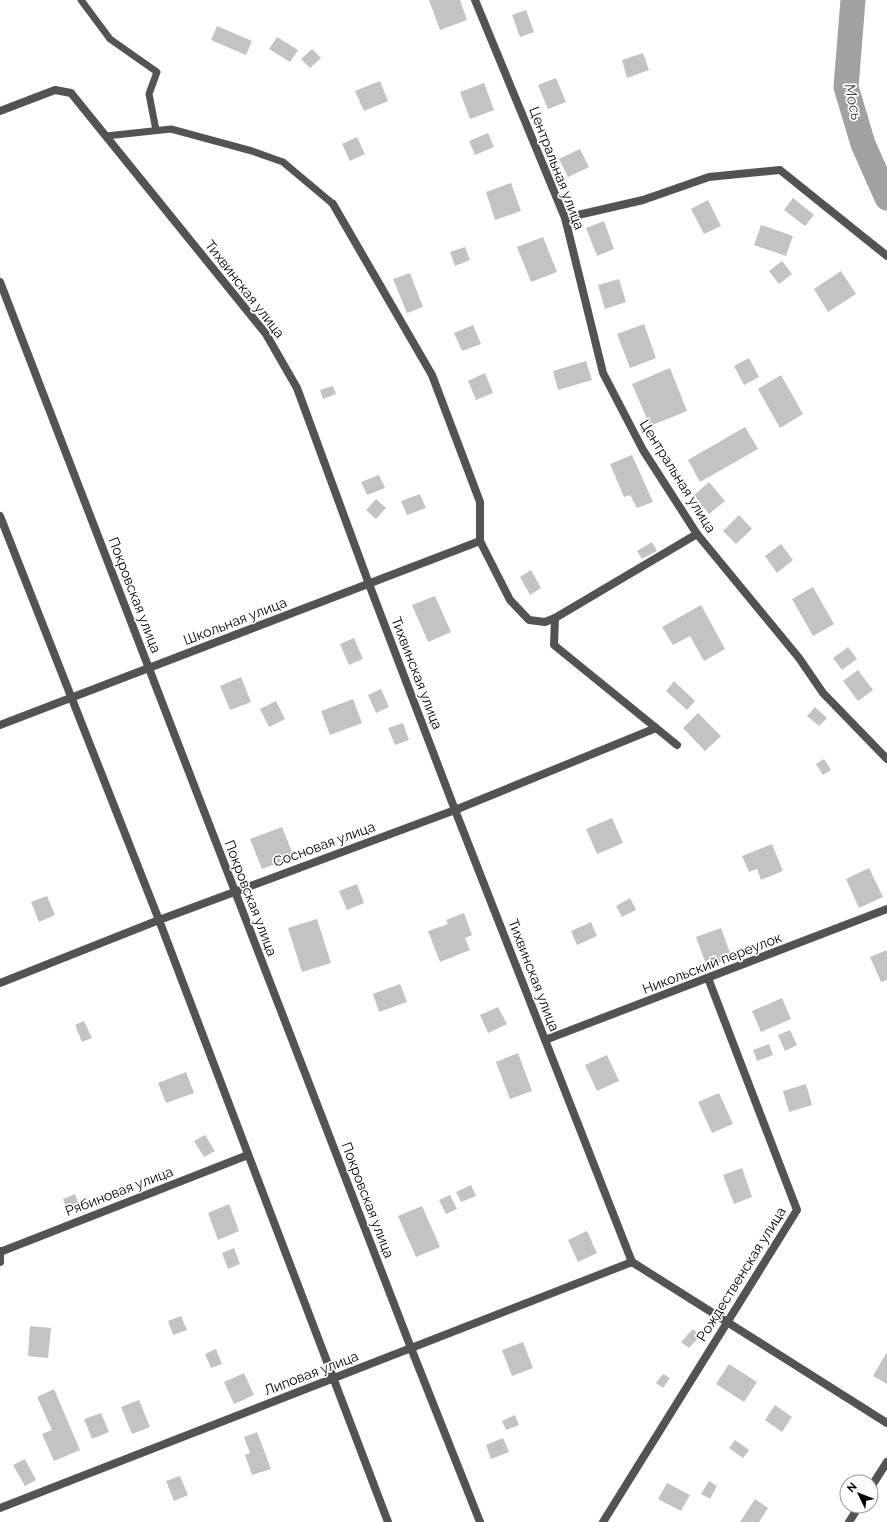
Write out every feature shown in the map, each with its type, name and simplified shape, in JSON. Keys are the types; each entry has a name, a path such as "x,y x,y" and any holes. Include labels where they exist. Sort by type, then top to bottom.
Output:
{"street":[{"name":"Центральная улица","path":"475,0 565,218 603,373 643,450 697,534 799,658 823,693 887,759"},
{"name":"Тихвинская улица","path":"0,111 55,90 71,93 266,334 297,388 368,584 632,1262"},
{"path":"565,218 643,200 710,177 780,170 887,256"},
{"path":"333,204 432,376 480,502 480,541 510,600 529,620 545,622 555,618 697,534"},
{"name":"Покровская улица","path":"0,282 410,1348 480,1522"},
{"path":"0,516 158,920 388,1522"},
{"name":"Школьная улица","path":"0,726 480,541"},
{"path":"555,618 554,645 677,745"},
{"name":"Сосновая улица","path":"0,983 158,920 455,810 656,728"},
{"name":"Никольский переулок","path":"545,1040 887,909"},
{"name":"Рождественская улица","path":"602,1522 797,1210 708,978"},
{"name":"Рябиновая улица","path":"0,1251 248,1155"},
{"path":"0,1251 0,1262"},
{"path":"632,1262 887,1423"},
{"name":"Липовая улица","path":"0,1508 632,1262"},
{"path":"879,1474 887,1462"}],"lane":[{"path":"81,0 110,39 157,72 149,94 156,130"},
{"path":"106,136 171,129 252,151 284,162 333,204"}],"building":[{"path":"429,0 460,0 467,20 440,30"},
{"path":"526,10 534,32 520,37 512,15"},
{"path":"217,26 252,41 246,55 211,40"},
{"path":"277,37 298,50 290,62 269,49"},
{"path":"312,49 321,58 310,68 301,59"},
{"path":"643,53 649,70 627,78 622,60"},
{"path":"556,78 566,102 548,109 538,85"},
{"path":"380,81 388,101 364,111 355,91"},
{"path":"484,83 494,110 470,119 460,92"},
{"path":"488,133 494,147 475,155 469,141"},
{"path":"357,137 365,154 350,161 342,144"},
{"path":"580,149 589,167 568,177 559,159"},
{"path":"511,183 521,211 495,220 486,192"},
{"path":"793,198 814,215 805,226 784,210"},
{"path":"708,200 721,226 704,234 691,209"},
{"path":"604,221 614,249 597,256 586,228"},
{"path":"761,225 793,236 786,256 754,245"},
{"path":"543,237 557,272 531,282 517,247"},
{"path":"465,247 470,260 455,266 450,252"},
{"path":"782,261 792,274 779,284 769,271"},
{"path":"841,271 856,294 828,312 814,289"},
{"path":"410,273 423,307 407,313 393,279"},
{"path":"619,279 626,302 605,309 598,285"},
{"path":"644,324 656,358 630,368 617,334"},
{"path":"473,325 481,344 462,351 454,333"},
{"path":"749,358 759,377 744,385 734,366"},
{"path":"586,361 592,380 558,390 553,371"},
{"path":"670,368 687,411 650,426 632,384"},
{"path":"485,373 493,393 476,400 468,381"},
{"path":"781,375 803,414 780,428 758,389"},
{"path":"333,386 336,394 323,399 320,390"},
{"path":"745,427 758,449 700,482 688,460"},
{"path":"632,455 653,502 637,508 630,495 624,497 610,464"},
{"path":"379,475 385,488 367,495 361,482"},
{"path":"709,482 725,501 709,514 694,495"},
{"path":"420,494 426,508 407,515 401,501"},
{"path":"376,499 386,508 376,519 366,510"},
{"path":"739,515 752,529 736,544 723,531"},
{"path":"652,542 657,551 642,559 637,551"},
{"path":"781,544 793,560 777,573 765,556"},
{"path":"531,570 541,588 530,595 520,577"},
{"path":"813,587 834,624 813,636 792,599"},
{"path":"435,596 451,632 428,642 412,605"},
{"path":"701,605 725,649 704,661 690,636 673,645 662,627"},
{"path":"354,638 363,659 349,665 340,644"},
{"path":"848,647 857,659 842,670 833,658"},
{"path":"858,670 873,690 858,701 843,681"},
{"path":"241,677 251,702 230,710 220,686"},
{"path":"674,681 695,701 687,710 666,691"},
{"path":"381,689 389,707 376,713 368,695"},
{"path":"353,699 362,723 330,735 321,711"},
{"path":"276,701 285,719 269,727 260,709"},
{"path":"815,707 827,718 819,726 807,716"},
{"path":"698,713 721,736 705,751 683,728"},
{"path":"403,723 409,740 395,745 388,728"},
{"path":"824,759 831,770 823,775 816,764"},
{"path":"612,818 623,843 597,854 586,829"},
{"path":"282,827 294,857 262,869 250,839"},
{"path":"772,844 783,871 761,880 757,869 749,872 742,856"},
{"path":"869,868 883,897 859,908 846,879"},
{"path":"357,884 364,903 347,910 339,891"},
{"path":"47,896 55,915 39,922 31,902"},
{"path":"630,898 636,910 622,917 616,906"},
{"path":"464,913 472,935 465,938 470,950 440,962 428,931 448,924 446,920"},
{"path":"317,919 331,963 302,972 288,928"},
{"path":"591,922 597,936 577,945 571,931"},
{"path":"721,928 732,958 707,967 696,937"},
{"path":"887,950 887,980 881,982 870,957"},
{"path":"400,984 407,1002 379,1012 373,994"},
{"path":"782,998 791,1019 761,1032 752,1011"},
{"path":"498,1007 507,1024 488,1033 480,1015"},
{"path":"84,1021 92,1038 82,1042 75,1025"},
{"path":"790,1030 797,1045 785,1051 778,1035"},
{"path":"769,1044 773,1055 757,1061 753,1050"},
{"path":"518,1053 532,1091 510,1099 496,1062"},
{"path":"607,1055 619,1081 597,1091 585,1065"},
{"path":"186,1072 194,1093 166,1103 158,1083"},
{"path":"806,1084 812,1105 789,1112 783,1091"},
{"path":"719,1093 733,1124 712,1133 698,1102"},
{"path":"205,1135 215,1151 204,1157 194,1141"},
{"path":"742,1168 752,1197 734,1204 723,1175"},
{"path":"471,1185 476,1196 461,1202 456,1192"},
{"path":"75,1194 80,1208 68,1213 63,1199"},
{"path":"450,1195 457,1209 446,1214 439,1200"},
{"path":"229,1204 239,1231 218,1240 208,1213"},
{"path":"422,1206 440,1247 416,1257 398,1216"},
{"path":"587,1231 597,1253 578,1262 568,1240"},
{"path":"234,1248 240,1264 228,1269 222,1253"},
{"path":"181,1316 187,1330 173,1335 168,1321"},
{"path":"30,1326 51,1328 48,1358 28,1356"},
{"path":"693,1329 700,1336 689,1348 681,1342"},
{"path":"523,1342 533,1368 512,1376 502,1350"},
{"path":"216,1349 222,1364 211,1368 205,1354"},
{"path":"887,1352 887,1384 873,1376"},
{"path":"729,1364 757,1382 744,1402 716,1384"},
{"path":"244,1373 254,1395 234,1404 224,1382"},
{"path":"663,1374 670,1378 663,1388 656,1383"},
{"path":"54,1389 80,1450 54,1461 42,1434 52,1430 37,1397"},
{"path":"139,1400 150,1427 132,1434 121,1407"},
{"path":"775,1405 792,1417 782,1432 765,1420"},
{"path":"101,1413 109,1432 92,1439 84,1419"},
{"path":"515,1415 519,1425 506,1430 502,1421"},
{"path":"257,1432 271,1469 252,1475 245,1455 250,1453 244,1437"},
{"path":"503,1438 509,1452 491,1459 486,1445"},
{"path":"735,1440 749,1450 743,1458 729,1448"},
{"path":"25,1459 36,1480 25,1486 13,1465"},
{"path":"180,1476 188,1495 174,1501 166,1481"},
{"path":"709,1481 717,1486 710,1499 701,1494"},
{"path":"667,1483 690,1495 681,1511 658,1499"},
{"path":"755,1499 768,1508 759,1522 740,1522"}],"waterway":[{"name":"Мось","path":"853,0 846,87 863,144 887,198"}]}
